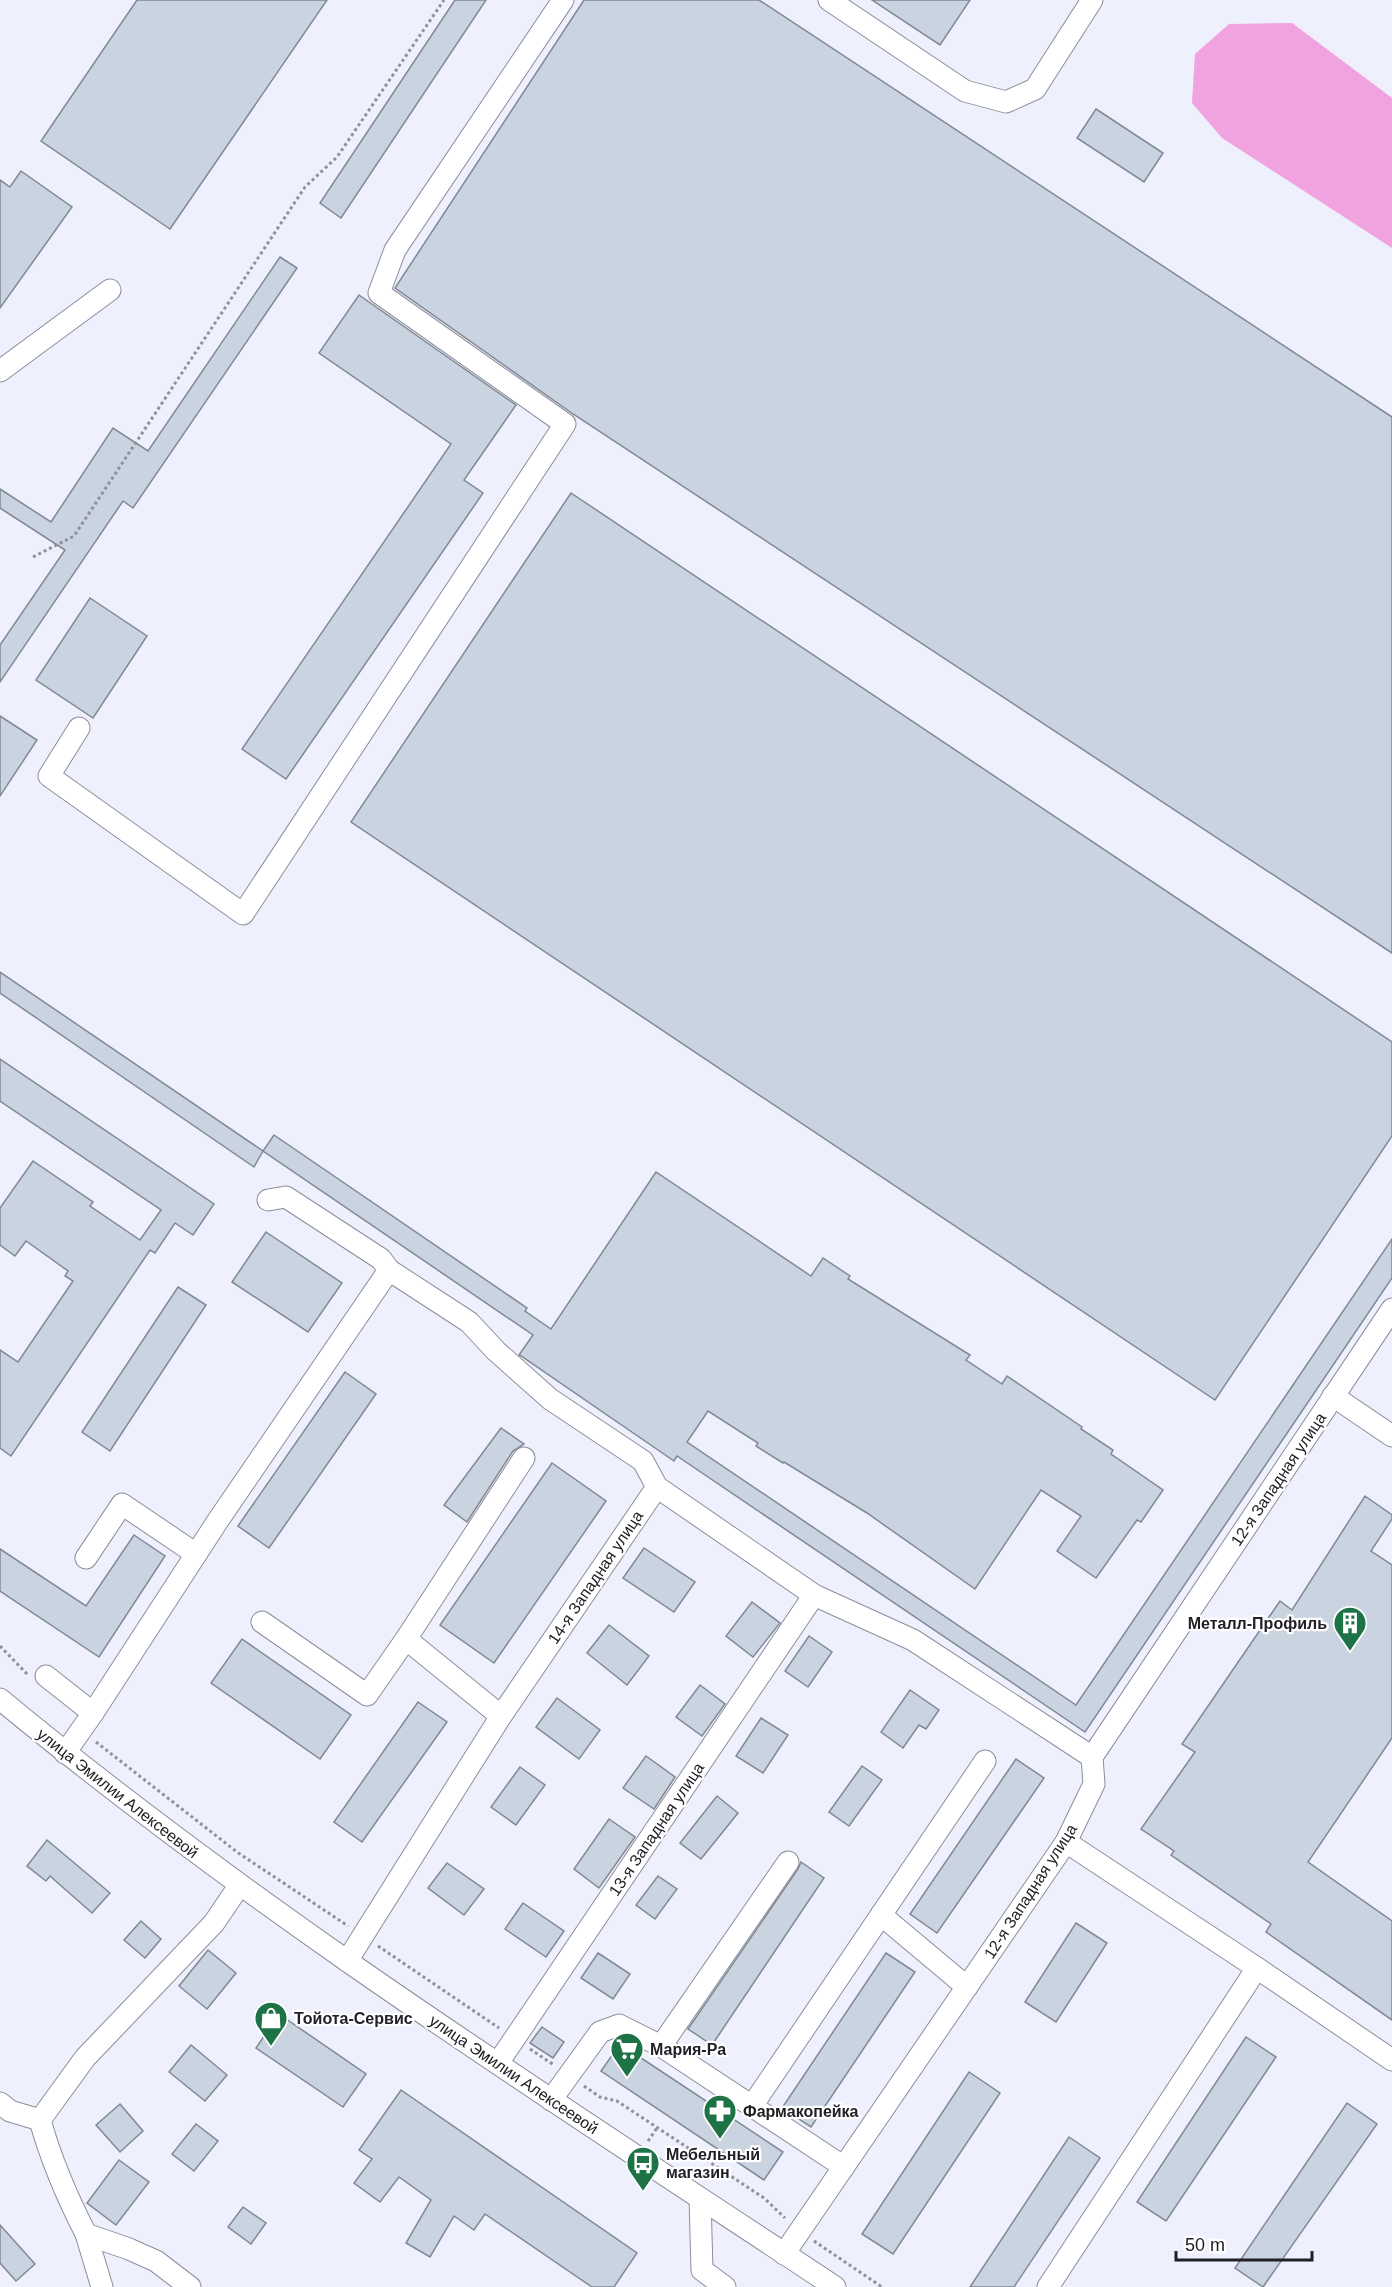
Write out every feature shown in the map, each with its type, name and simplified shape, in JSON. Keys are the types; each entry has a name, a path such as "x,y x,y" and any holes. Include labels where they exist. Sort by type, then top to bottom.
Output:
{"street":[{"path":"79,728 49,776 243,914 565,424 379,293 395,250 563,0"},
{"path":"829,0 965,91 1006,102 1035,89 1092,0"},
{"path":"0,371 110,290"},
{"path":"268,1200 286,1197 381,1259 389,1270 469,1322 496,1351 550,1399 643,1461 657,1487 814,1595 913,1640 1092,1757"},
{"path":"65,1753 196,1554 389,1270"},
{"name":"12-я Западная улица","path":"784,2254 1066,1842 1094,1784 1092,1757 1392,1309"},
{"path":"1333,1396 1392,1436"},
{"path":"262,1622 367,1695 524,1458"},
{"name":"14-я Западная улица","path":"347,1961 501,1716 657,1487"},
{"path":"86,1558 122,1504 196,1554"},
{"name":"13-я Западная улица","path":"498,2063 814,1595"},
{"path":"406,1639 501,1716"},
{"path":"39,1678 87,1722"},
{"name":"улица Эмилии Алексеевой","path":"0,1698 65,1753 240,1886 551,2100 835,2287"},
{"path":"752,2106 985,1761"},
{"path":"1066,1842 1392,2060"},
{"path":"661,2046 788,1862"},
{"path":"40,2120 85,2058 214,1923 240,1886"},
{"path":"881,1915 967,1987"},
{"path":"1048,2287 1257,1968"},
{"path":"551,2100 600,2032 619,2025 661,2046 844,2167"},
{"path":"0,2103 10,2111 40,2120"},
{"path":"40,2120 48,2152 86,2234 102,2287"},
{"path":"700,2199 702,2270 725,2287"},
{"path":"86,2234 156,2261 190,2287"}],"path":[{"path":"33,557 74,536 305,188 337,157 444,0"},
{"path":"0,1646 39,1678"},
{"path":"87,1722 237,1852 568,2076 600,2097 616,2100 764,2198 800,2232 882,2287"},
{"path":"648,2141 657,2128"}],"shaded area":[{"path":"1292,23 1392,98 1392,248 1222,138 1192,103 1195,54 1229,24"}],"building":[{"path":"137,0 327,0 170,229 41,141"},
{"path":"455,0 486,0 341,218 320,203"},
{"path":"584,0 759,0 1392,417 1392,953 573,414 395,288"},
{"path":"872,0 970,0 940,45"},
{"path":"1096,109 1163,153 1144,182 1077,138"},
{"path":"21,171 72,207 0,308 0,180 10,187"},
{"path":"280,257 297,268 133,508 123,501 0,682 0,645 65,550 0,508 0,489 51,522 113,428 148,451"},
{"path":"359,295 516,405 464,480 483,493 286,779 242,749 451,444 319,353"},
{"path":"571,493 1392,1042 1392,1136 1215,1400 351,822"},
{"path":"90,598 147,636 93,718 36,680"},
{"path":"0,716 37,740 0,796"},
{"path":"0,972 263,1151 254,1167 0,993"},
{"path":"0,1059 214,1204 193,1235 175,1223 155,1253 150,1250 11,1456 0,1448 0,1350 18,1362 73,1281 65,1276 68,1271 26,1241 15,1256 0,1245 0,1208 33,1161 93,1202 90,1206 140,1240 161,1210 0,1101"},
{"path":"274,1135 527,1308 525,1311 551,1329 656,1172 811,1276 823,1258 850,1276 848,1279 970,1355 966,1360 1002,1384 1007,1376 1082,1427 1081,1429 1113,1450 1111,1454 1163,1490 1141,1522 1137,1520 1096,1578 1057,1551 1081,1516 1041,1490 975,1589 867,1513 756,1446 758,1443 708,1411 687,1442 1076,1705 1392,1239 1392,1278 1085,1732 677,1456 674,1461 519,1355 533,1335 263,1151"},
{"path":"266,1232 342,1283 308,1332 232,1282"},
{"path":"178,1287 206,1305 110,1451 82,1432"},
{"path":"345,1372 376,1394 269,1548 238,1526"},
{"path":"501,1428 524,1444 513,1451 467,1522 444,1505"},
{"path":"552,1463 606,1501 494,1663 440,1625"},
{"path":"1365,1496 1392,1515 1392,1519 1371,1551 1392,1565 1392,1738 1308,1862 1392,1921 1392,2020 1266,1932 1271,1924 1171,1855 1174,1851 1141,1829 1195,1752 1182,1744 1280,1601 1292,1610"},
{"path":"134,1535 165,1556 99,1657 0,1591 0,1549 86,1606"},
{"path":"644,1548 695,1582 674,1612 623,1578"},
{"path":"752,1602 780,1623 753,1657 726,1636"},
{"path":"609,1625 649,1656 627,1685 587,1653"},
{"path":"809,1636 832,1652 808,1687 785,1671"},
{"path":"242,1639 351,1715 320,1759 211,1683"},
{"path":"700,1685 725,1704 702,1736 676,1717"},
{"path":"910,1690 939,1710 926,1729 919,1725 903,1748 881,1732"},
{"path":"557,1698 600,1730 579,1759 536,1727"},
{"path":"418,1702 447,1722 362,1842 334,1822"},
{"path":"761,1718 788,1735 763,1773 736,1756"},
{"path":"646,1756 675,1777 654,1809 623,1788"},
{"path":"1016,1759 1044,1778 937,1933 910,1914"},
{"path":"862,1766 882,1780 849,1826 829,1812"},
{"path":"520,1767 545,1785 516,1825 491,1807"},
{"path":"717,1796 738,1813 701,1859 680,1843"},
{"path":"609,1819 635,1837 599,1888 574,1869"},
{"path":"47,1840 110,1893 92,1913 50,1876 46,1881 27,1866"},
{"path":"801,1862 824,1878 712,2045 688,2029"},
{"path":"447,1863 484,1889 464,1915 428,1888"},
{"path":"658,1876 677,1889 655,1919 636,1905"},
{"path":"523,1903 564,1931 546,1957 505,1929"},
{"path":"141,1921 161,1939 145,1958 124,1940"},
{"path":"1076,1923 1107,1943 1056,2022 1025,2002"},
{"path":"208,1950 236,1973 207,2009 179,1986"},
{"path":"598,1953 630,1974 613,1999 581,1978"},
{"path":"886,1953 915,1972 811,2127 782,2108"},
{"path":"279,2014 366,2074 343,2107 256,2048"},
{"path":"542,2027 564,2042 553,2058 530,2043"},
{"path":"1246,2037 1276,2057 1166,2221 1137,2202"},
{"path":"620,2044 783,2152 764,2180 601,2071"},
{"path":"191,2045 227,2075 205,2101 169,2072"},
{"path":"969,2072 1000,2093 893,2254 862,2234"},
{"path":"401,2090 637,2253 614,2287 592,2287 485,2214 474,2230 454,2216 430,2257 406,2243 431,2200 399,2177 380,2202 354,2183 372,2159 359,2150"},
{"path":"1347,2103 1377,2124 1263,2287 1235,2268"},
{"path":"120,2104 143,2131 120,2152 96,2125"},
{"path":"196,2124 218,2141 194,2171 172,2154"},
{"path":"1069,2137 1100,2158 1014,2287 970,2287"},
{"path":"119,2160 149,2182 116,2225 87,2203"},
{"path":"243,2207 266,2223 251,2244 228,2227"},
{"path":"0,2225 35,2264 16,2281 0,2263"}],"place":[{"name":"Металл-Профиль","path":"1350,1652"},
{"name":"Тойота-Сервис","path":"271,2047"},
{"name":"Мария-Ра","path":"627,2078"},
{"name":"Фармакопейка","path":"720,2140"},
{"name":"Мебельный магазин","path":"643,2192"}]}
